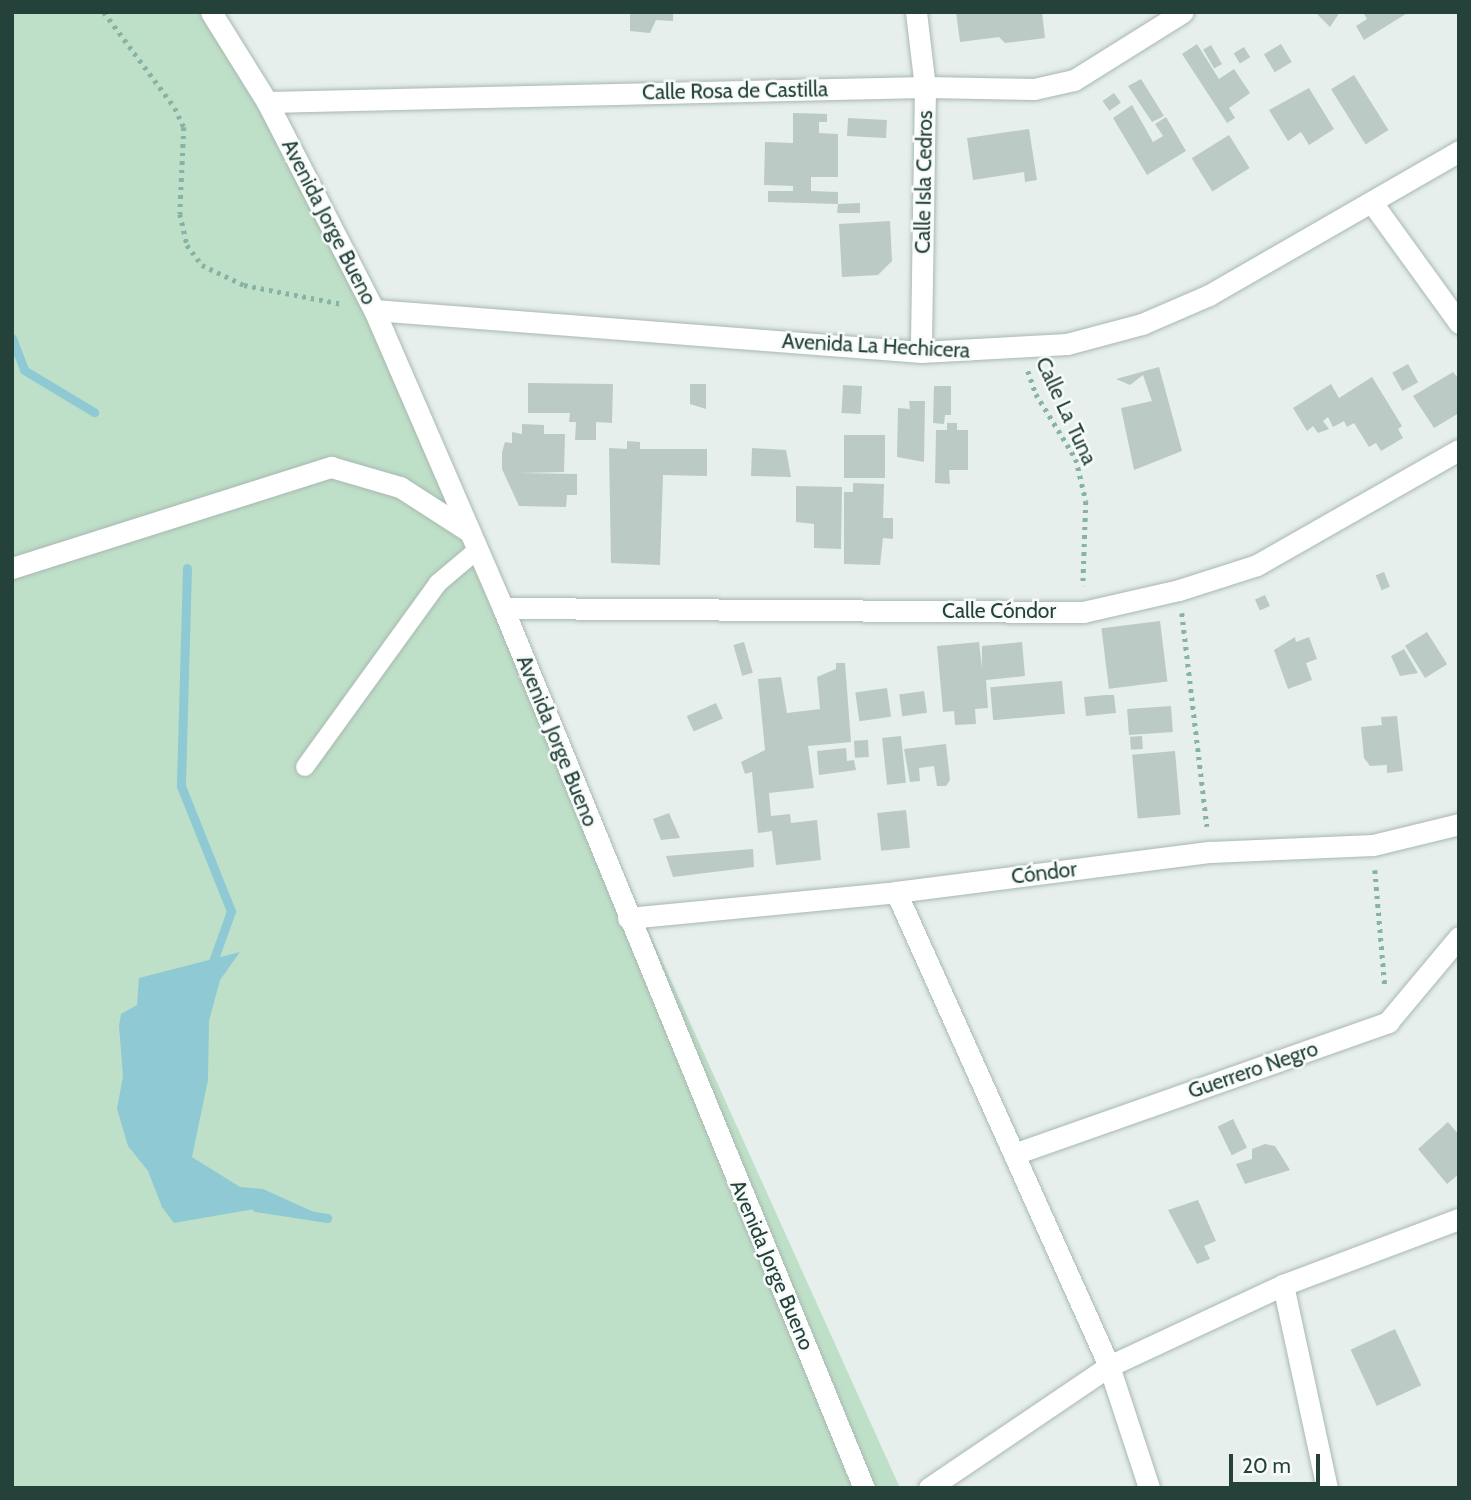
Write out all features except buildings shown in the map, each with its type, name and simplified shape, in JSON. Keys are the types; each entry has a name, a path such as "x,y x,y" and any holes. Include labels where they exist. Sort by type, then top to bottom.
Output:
{"street":[{"name":"Avenida Jorge Bueno","path":"211,12 267,102 374,310 503,608 864,1488"},
{"name":"Calle Isla Cedros","path":"916,12 925,87 921,352"},
{"name":"Calle Rosa de Castilla","path":"267,102 925,87 1034,89 1074,80 1171,16"},
{"name":"Avenida La Hechicera","path":"374,310 921,352 1020,350 1067,344 1142,324 1209,295 1373,204 1459,151"},
{"path":"1373,204 1459,323"},
{"name":"Calle Cóndor","path":"503,608 1083,612 1179,590 1257,565 1459,450"},
{"path":"12,568 331,467 400,487 473,541"},
{"name":"Cóndor","path":"628,918 896,892 1210,852 1373,845 1459,824"},
{"path":"896,892 1109,1366 1149,1488"},
{"path":"1388,1022 1459,937"},
{"name":"Guerrero Negro","path":"1014,1154 1388,1022"},
{"path":"929,1488 1109,1366 1283,1285 1459,1219"},
{"path":"1283,1285 1327,1488"}],"lane":[{"path":"306,767 438,583 473,541"}],"path":[{"path":"104,12 175,108 184,127 180,214 187,245 202,265 244,285 374,310"},
{"name":"Calle La Tuna","path":"1020,350 1036,394 1076,459 1086,501 1083,612"},
{"path":"1179,590 1210,852"},
{"path":"1373,845 1388,1022"}],"green space":[{"path":"12,12 211,12 267,102 503,608 900,1488 12,1488"}],"water":[{"path":"240,952 220,980 209,1021 208,1080 192,1157 240,1187 263,1189 327,1218 261,1208 174,1223 162,1207 148,1171 128,1146 117,1109 123,1076 119,1026 121,1014 137,1005 139,978"}],"waterway":[{"path":"12,338 24,370 94,412"},
{"path":"187,568 181,786 231,911 210,970"},
{"path":"256,1207 327,1218"}]}
